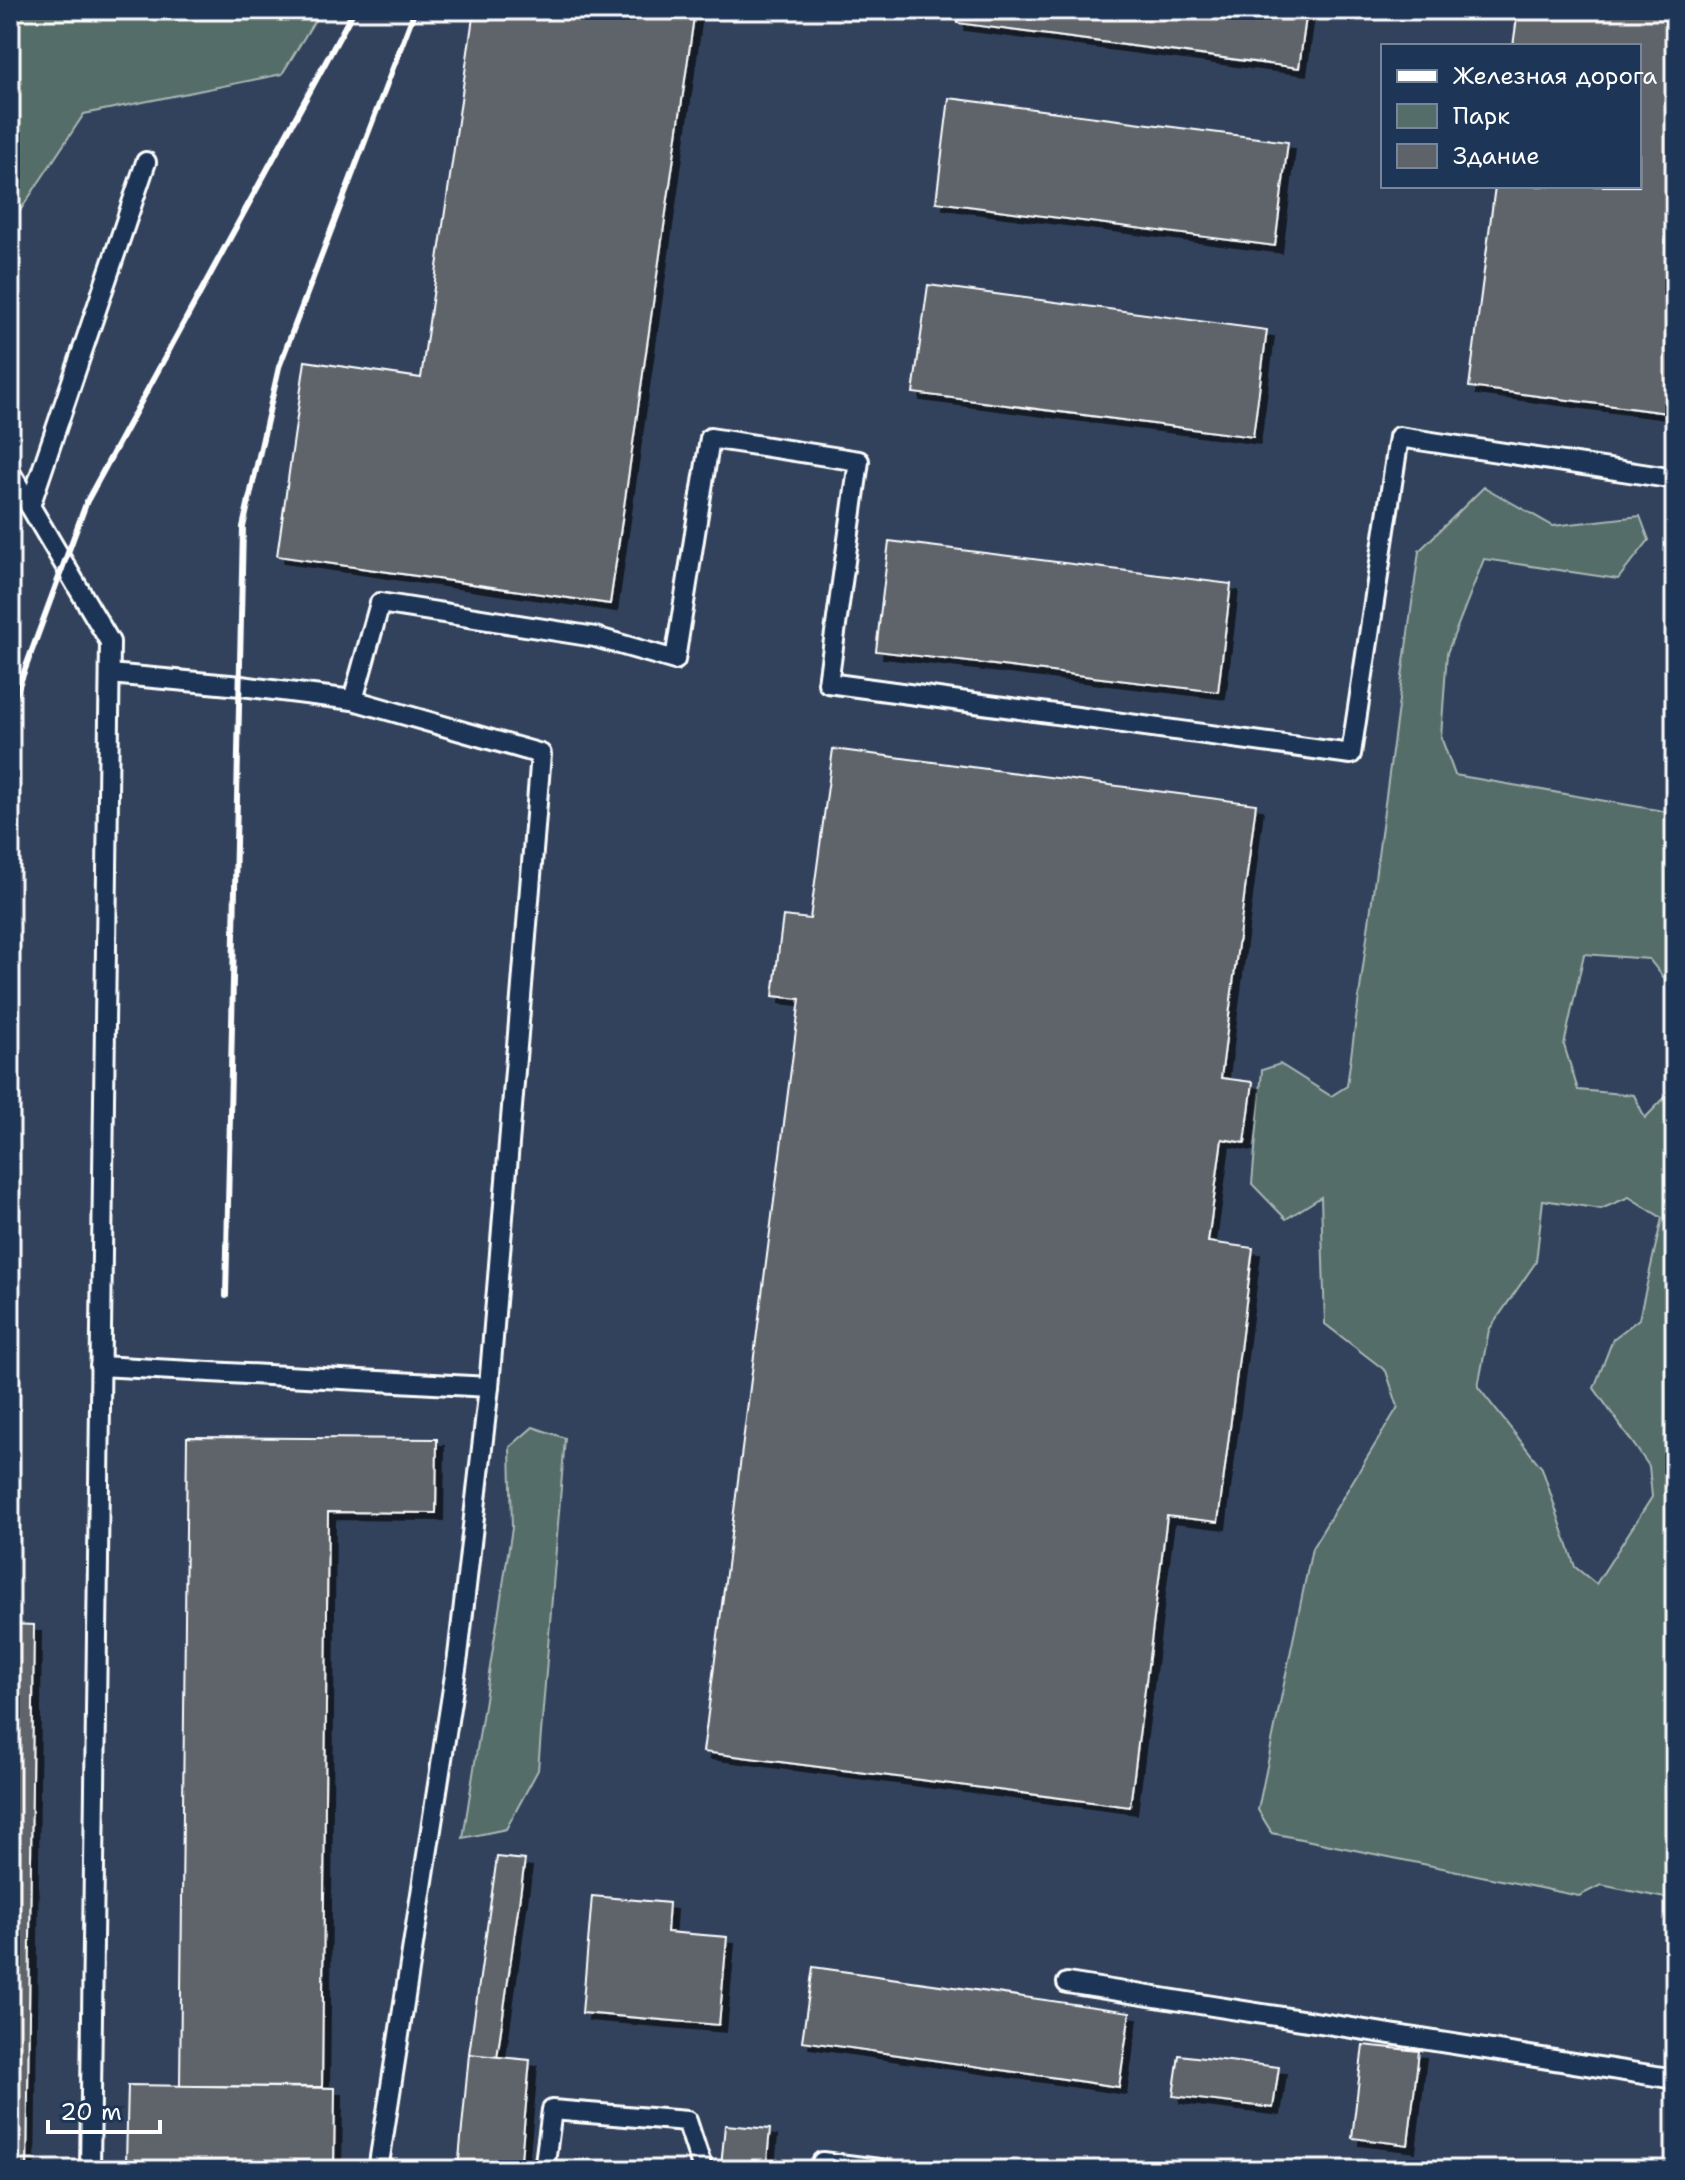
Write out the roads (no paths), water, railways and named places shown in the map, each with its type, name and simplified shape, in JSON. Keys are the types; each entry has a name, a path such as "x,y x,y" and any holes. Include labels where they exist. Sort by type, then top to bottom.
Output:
{"lane":[{"path":"30,506 146,162"},
{"path":"353,700 380,603 595,637 675,660 710,438 859,461 828,683 1351,754 1399,437 1675,479"},
{"path":"10,472 110,642 90,2170"},
{"path":"110,674 353,700 541,754 489,1387 458,1656 378,2170"},
{"path":"100,1366 489,1387"},
{"path":"1067,1983 1675,2079"},
{"path":"544,2170 552,2110 687,2121 703,2170"},
{"path":"819,2170 822,2162 888,2170"}],"railway":[{"path":"10,710 87,501 354,10"},
{"path":"226,1296 243,527 279,367 415,10"}]}
